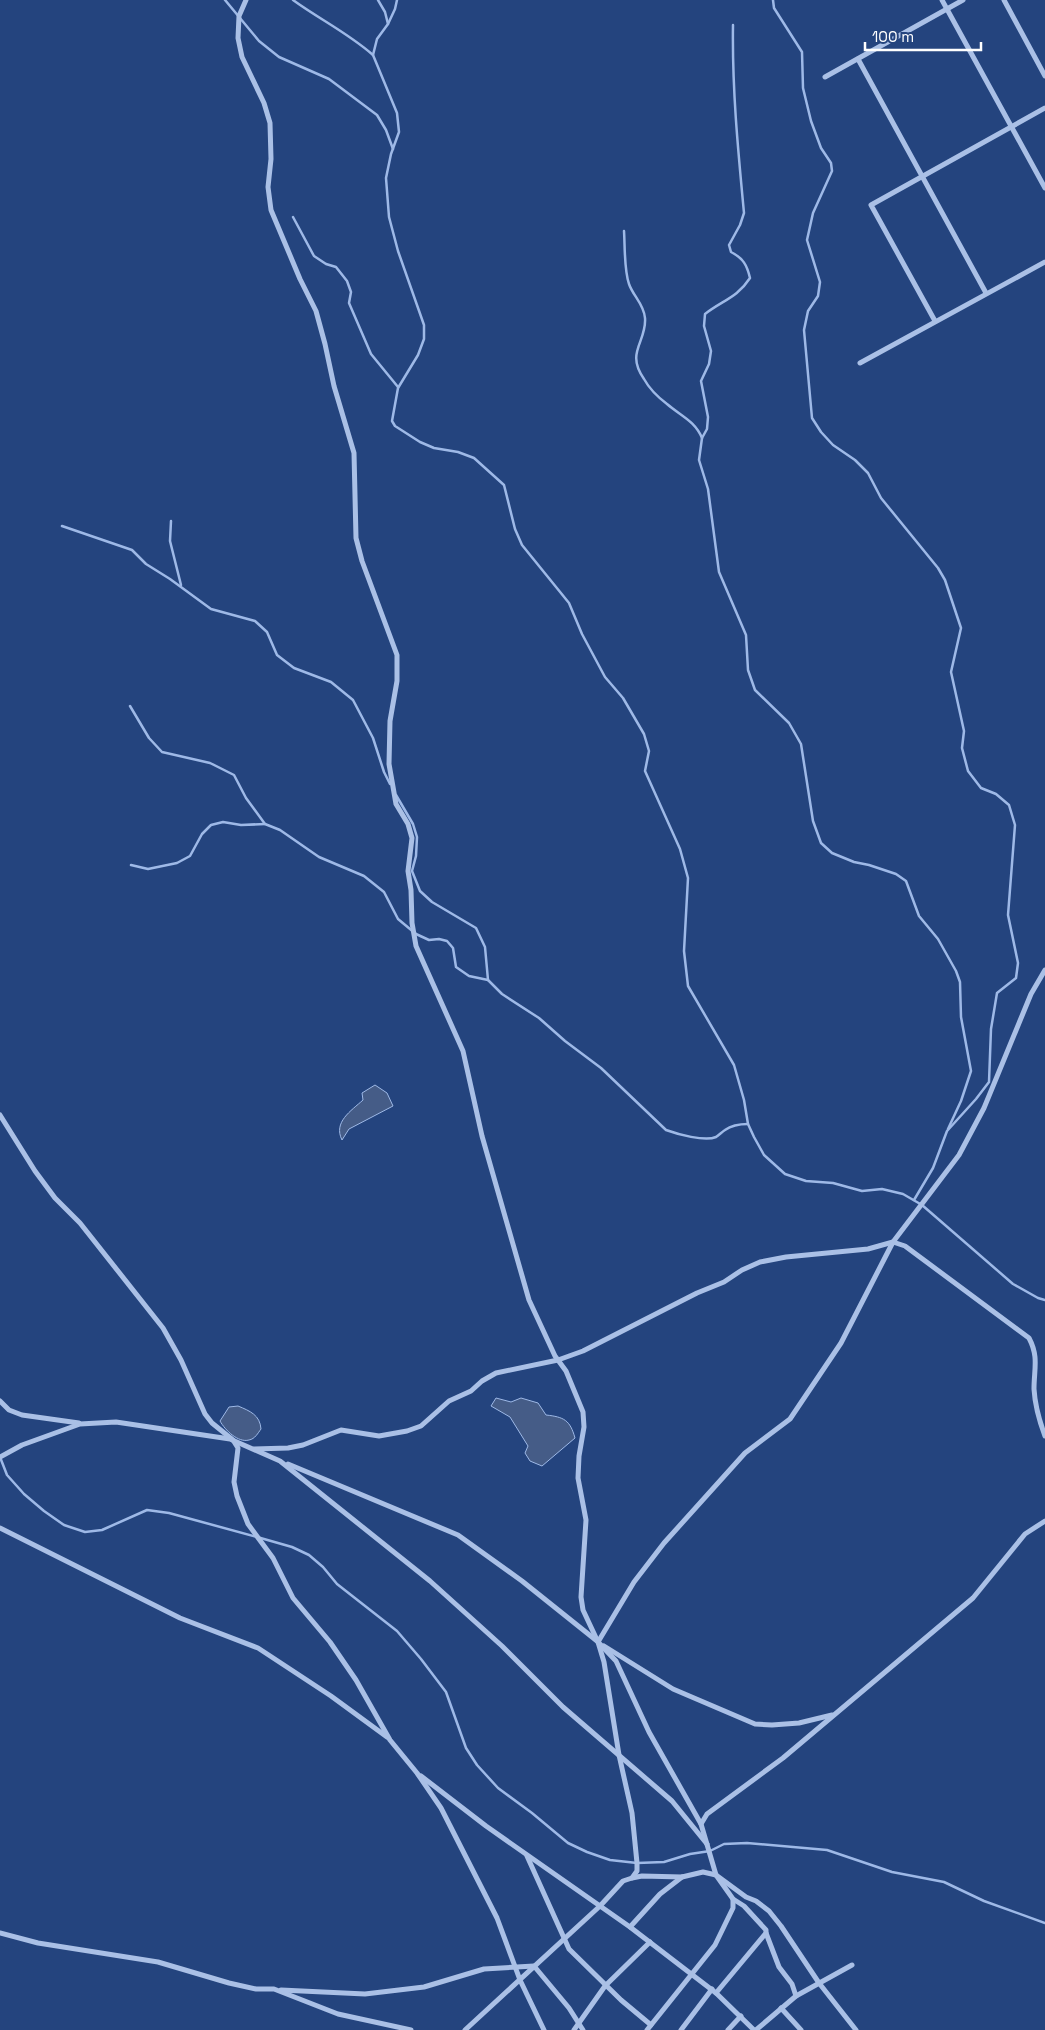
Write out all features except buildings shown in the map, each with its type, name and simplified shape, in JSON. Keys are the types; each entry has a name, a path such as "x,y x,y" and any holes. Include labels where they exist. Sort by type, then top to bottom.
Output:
{"street":[{"path":"246,0 239,16 238,38 242,57 264,103 270,123 271,159 268,187 271,210 300,279 316,311 326,344 334,386 354,453 356,538 362,561 397,655 396,681 390,721 389,764 396,804 408,824 412,838 408,871 411,890 412,923 416,946 464,1051 482,1136 529,1300 558,1360 566,1371 583,1412 584,1426 579,1456 578,1478 586,1520 583,1610 598,1642 604,1662 619,1755 633,1821 637,1863 632,1878"},
{"path":"942,0 1045,188"},
{"path":"826,77 963,0"},
{"path":"1004,0 1045,76"},
{"path":"858,59 986,294"},
{"path":"935,322 871,205 1045,108"},
{"path":"860,363 1045,262"},
{"path":"598,1642 634,1582 664,1543 745,1453 790,1419 841,1343 893,1242 959,1155 984,1108 1031,994 1045,970"},
{"path":"0,1115 35,1171 55,1198 80,1223 163,1328 181,1360 205,1414 212,1423 233,1440 239,1453 234,1482 237,1496 248,1524 273,1558 293,1598 330,1642 356,1680 390,1740 417,1772 442,1808 497,1918 520,1980 544,2030"},
{"path":"254,1449 288,1448 303,1445 341,1430 379,1436 407,1431 421,1426 449,1401 471,1391 482,1381 496,1373 558,1360 583,1351 697,1293 724,1282 742,1270 760,1262 786,1257 868,1249 893,1242 905,1246 1029,1338 1036,1358 1034,1387 1036,1406 1045,1436"},
{"path":"0,1401 8,1410 22,1416 80,1424 116,1422 199,1433 233,1440 458,1535 522,1581 598,1642 673,1689 755,1724 799,1723 835,1714"},
{"path":"0,1457 22,1445 80,1424"},
{"path":"280,1461 430,1581 502,1646 563,1707 672,1801 707,1844"},
{"path":"701,1824 707,1814 783,1758 973,1598 1025,1534 1045,1521"},
{"path":"0,1528 180,1618 258,1648 331,1696 390,1740"},
{"path":"598,1642 616,1661 649,1732 701,1824 716,1874 733,1899 744,1906 766,1930 780,1967 792,1984 796,1996"},
{"path":"417,1772 486,1826 650,1942 714,1991 755,2030 796,1996 852,1965"},
{"path":"526,1855 568,1949 604,1986 651,2025"},
{"path":"465,2030 600,1906 623,1881 642,1876 682,1877 703,1872 716,1874 746,1897 769,1910 819,1983 855,2029"},
{"path":"630,1927 660,1894 682,1877"},
{"path":"647,2030 715,1945 733,1908 733,1899"},
{"path":"744,1906 756,1901"},
{"path":"0,1932 38,1943 158,1962 256,1989 365,1994 424,1987 484,1970 534,1966"},
{"path":"681,2030 766,1933"},
{"path":"574,2030 604,1986 650,1942"},
{"path":"534,1966 569,2008 583,2030"},
{"path":"274,1989 338,2014 410,2030"},
{"path":"782,2008 801,2030"},
{"path":"728,2030 741,2016"}],"water":[{"path":"375,1085 387,1093 393,1106 349,1129 342,1140 340,1128 345,1117 363,1100 362,1093"},
{"path":"496,1398 511,1402 521,1398 538,1403 546,1415 565,1420 571,1427 575,1438 542,1466 530,1461 525,1453 528,1446 510,1417 491,1406"},
{"path":"238,1406 250,1412 259,1420 261,1429 251,1439 241,1440 236,1438 228,1432 220,1421 229,1407"}],"waterway":[{"path":"225,0 259,41 279,57 329,79 377,115 386,130 393,149"},
{"path":"293,0 354,40 373,55"},
{"path":"378,0 385,12 388,24 377,39 373,55 397,113 399,132 391,154 386,178 389,217 398,251 424,325 424,339 418,355 398,388 392,421 395,426 420,442 434,448 458,452 474,458 504,485 515,529 522,545 569,603 582,634 605,677 623,698 644,734 649,751 645,771 680,849 688,878 684,951 688,986 734,1065 744,1100 748,1124 754,1137 764,1155 785,1174 806,1181 833,1183 862,1191 882,1189 903,1194 922,1205 1013,1284 1045,1300"},
{"path":"388,24 397,0"},
{"path":"773,0 774,8 802,52 803,88 811,121 821,148 831,163 832,171 813,213 807,240 820,282 818,296 808,311 804,330 812,418 833,445 855,460 868,473 881,498 938,568 945,580 961,628 951,672 964,731 962,748 968,771 981,788 996,794 1009,805 1015,825 1008,915 1018,963 1016,978 997,993 991,1029 989,1082 947,1131 933,1168 914,1200"},
{"path":"733,25 734,96 744,213 729,245 731,252 744,262 750,278 740,290 705,314 704,326 711,351 709,364 701,381 708,417 707,429 702,438 699,460 708,489 719,572 746,635 748,670 755,690 789,723 801,744 813,821 821,843 832,853 854,862 896,874 906,881 919,916 938,939 956,971 960,982 961,1017 971,1071 961,1101 948,1129"},
{"path":"293,217 314,256 326,264 336,267 347,281 351,292 349,303 371,354 398,387"},
{"path":"624,231 627,278 643,308 645,318 645,326 636,354 639,370 654,393 692,423 702,438"},
{"path":"171,521 170,541 181,585"},
{"path":"62,526 132,550 146,564 211,609 255,621 267,632 277,655 294,668 331,682 353,700 373,738 390,784"},
{"path":"130,706 149,738 162,752 210,763 234,775 246,798 265,824 280,830 319,857 364,876 384,892 398,919 416,934 429,940 439,939 447,941 453,948 456,967 469,976 488,980"},
{"path":"396,795 413,824 417,837 416,856 412,871 420,891 432,902 476,928 485,947 488,980 502,994 539,1018 565,1041 601,1068 666,1130 705,1139 716,1137 733,1126 748,1124"},
{"path":"131,865 148,869 177,863 190,856 202,834 211,825 223,822 241,825 265,824"},
{"path":"0,1457 7,1475 24,1494 64,1525 85,1532 102,1530 147,1510 169,1513 257,1537 292,1547 309,1555 323,1567 337,1584 397,1631 421,1659 446,1692 466,1748 477,1765 498,1788 568,1843 587,1852 610,1860 637,1863 664,1862 690,1854 710,1851 724,1844 747,1843 827,1850 892,1872 944,1882 984,1901 1045,1923"}]}
